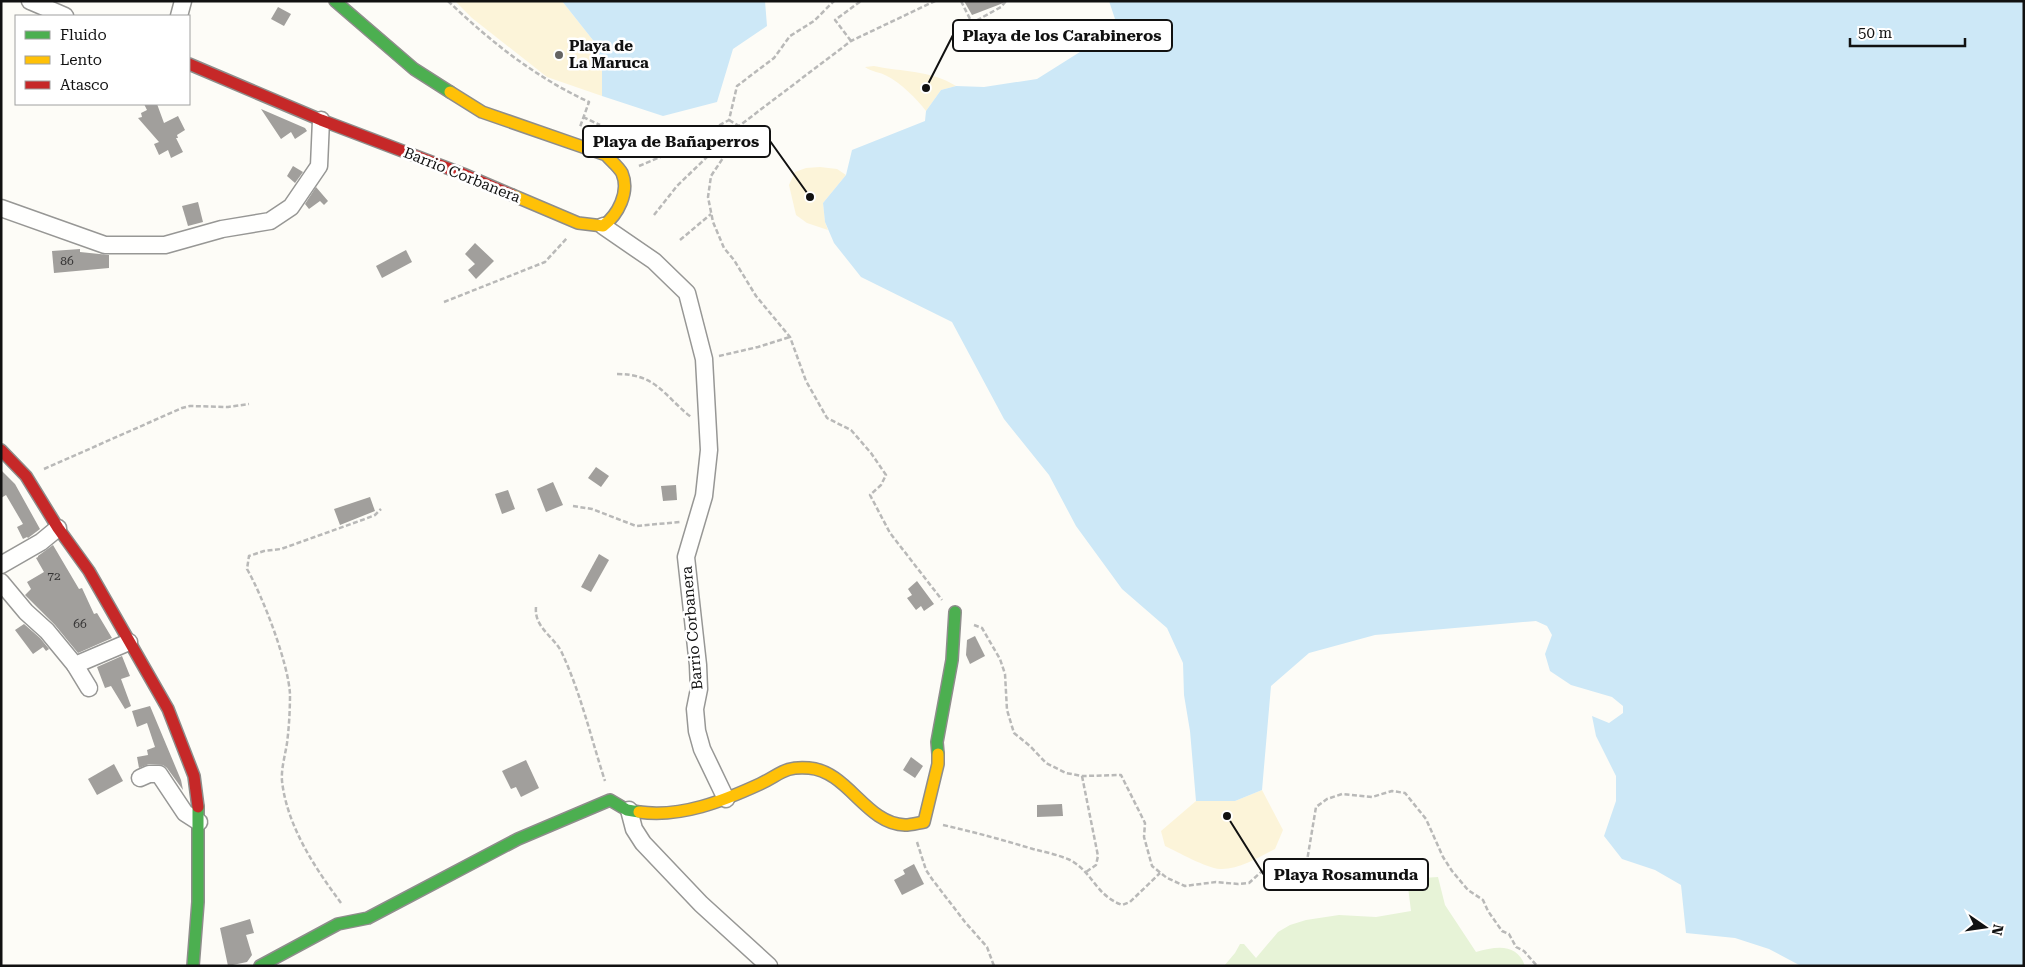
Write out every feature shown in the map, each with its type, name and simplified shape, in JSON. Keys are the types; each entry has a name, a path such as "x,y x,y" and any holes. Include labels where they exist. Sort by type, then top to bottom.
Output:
{"street":[{"path":"30,1 63,15"},
{"path":"179,15 182,1"},
{"path":"335,1 414,69 449,93 482,112 606,155 620,169 624,178 621,200 612,220 603,226"},
{"name":"Barrio Corbanera","path":"190,64 321,120 462,174 578,223 603,226 654,261 687,293 704,359 709,424 709,450 704,496 686,557 698,666 699,689 695,709 697,732 702,749 726,799"},
{"path":"1,208 106,246 165,245 222,229 270,221 292,206 319,166 321,120"},
{"path":"1,450 26,476 58,528 89,571 168,709 194,776 198,795 199,822 194,966"},
{"path":"1,566 41,542 58,528"},
{"path":"1,582 26,612 47,631 75,665 89,688"},
{"path":"260,966 338,924 368,918 518,839 610,800 629,810 652,813 675,812 726,799 791,767 810,767 828,772 885,821 898,825 919,824 938,764 937,742 952,660 955,612"},
{"path":"75,665 129,642"},
{"path":"140,778 149,774 159,774 185,813 199,822"},
{"path":"629,810 634,829 643,843 701,904 769,966"}],"path":[{"path":"448,1 480,31 529,69 560,89 588,102 579,128"},
{"path":"620,169 643,165 728,120 737,86 774,58 790,36 814,21 834,1"},
{"path":"851,41 835,20 861,1"},
{"path":"654,215 682,180 738,126 851,41 935,1"},
{"path":"961,1 972,23 1001,7 1006,1"},
{"path":"583,117 600,125"},
{"path":"728,120 738,126"},
{"path":"738,126 732,144 711,176 708,197 713,222 724,248 734,260 756,296 790,337 806,382 827,418 851,430 871,453 886,475 870,495 890,534 947,606 965,621 982,628 1000,659 1005,674 1007,710 1014,733 1046,763 1066,773 1082,776 1121,775 1145,823 1144,838 1152,866 1167,878 1185,886 1216,882 1249,883 1270,867 1273,861 1282,864 1294,873 1300,873 1306,867 1316,807 1327,799 1342,794 1372,797 1392,790 1405,793 1426,819 1443,857 1452,870 1468,890 1483,900 1502,931 1509,934 1516,947 1538,966"},
{"path":"680,240 711,214"},
{"path":"444,302 545,262 564,242 578,223"},
{"path":"704,359 758,347 790,337"},
{"path":"617,374 638,375 646,379 660,388 695,420 709,424"},
{"path":"26,476 65,461 182,408 190,406 228,407 249,404"},
{"path":"573,506 592,509 636,526 665,524"},
{"path":"353,921 331,890 305,846 293,823 285,798 282,779 287,743 290,694 288,680 276,639 247,569 247,564 249,556 256,553 281,549 366,519 375,515 381,509"},
{"path":"536,607 537,621 560,649 571,672 610,800"},
{"path":"1082,776 1098,856 1096,865 1086,872"},
{"path":"994,966 987,947 965,922 926,870 918,847 919,824 970,831 1070,860 1086,872 1098,890 1110,900 1122,905 1130,902 1160,872"}],"green space":[{"path":"1438,877 1445,905 1476,952 1491,948 1512,950 1517,953 1525,966 1224,966 1240,944 1244,944 1256,958 1278,932 1290,925 1306,920 1339,915 1376,917 1411,911 1407,879"}],"sand":[{"name":"Playa de La Maruca","path":"455,1 562,1 596,44 602,67 602,96 547,77 472,18"},
{"path":"874,66 926,74 956,86 941,90 926,111 898,83 865,67"},
{"path":"806,168 837,169 846,175 823,203 828,230 807,223 796,215 789,185 795,172"},
{"path":"1262,790 1283,830 1275,849 1241,865 1220,869 1200,863 1165,846 1161,831 1196,801 1235,801"}],"water":[{"path":"562,1 765,1 767,26 733,49 717,102 663,116 602,96 602,67 596,44"},
{"path":"1109,1 2024,1 2024,966 1801,966 1769,949 1735,938 1686,933 1681,885 1655,870 1622,859 1604,836 1616,801 1616,776 1596,736 1592,716 1609,723 1623,713 1623,706 1612,697 1571,685 1550,671 1545,654 1552,635 1547,626 1536,621 1375,635 1309,653 1271,686 1262,790 1235,801 1196,801 1190,731 1184,695 1183,663 1167,628 1122,589 1076,526 1049,475 1004,419 952,322 861,277 834,243 825,222 823,203 846,175 852,150 925,121 926,111 941,90 956,86 984,87 1037,79 1118,28"}],"building":[{"path":"964,1 1005,1 1006,2 972,15"},
{"path":"278,7 291,14 284,26 271,19"},
{"path":"144,105 157,105 164,123 178,116 185,130 177,135 178,138 176,138 183,152 171,158 168,150 159,155 154,144 159,142 138,118 142,117 141,113 147,110"},
{"path":"261,109 305,128 307,131 295,139 291,132 281,139"},
{"path":"293,166 303,172 295,183 287,176"},
{"path":"316,187 328,201 324,205 320,201 309,209 305,204"},
{"path":"198,202 203,222 188,226 182,206"},
{"path":"475,243 494,261 476,279 468,270 475,264 465,254"},
{"path":"80,249 80,252 109,255 109,268 54,273 52,251"},
{"path":"406,250 412,262 382,278 376,266"},
{"path":"596,467 609,476 601,487 588,478"},
{"path":"1,470 15,484 40,529 28,538 23,539 17,527 23,524 6,495 1,498"},
{"path":"553,482 563,505 546,512 537,489"},
{"path":"676,485 677,500 663,501 661,486"},
{"path":"508,490 515,509 502,514 495,494"},
{"path":"370,497 375,511 340,525 334,509"},
{"path":"53,545 79,589 82,588 94,614 97,613 112,638 78,653 55,625 25,595 31,589 27,582 44,572 36,558"},
{"path":"599,554 609,560 591,592 581,587"},
{"path":"917,581 934,604 924,611 921,606 916,610 907,598 912,595 908,589"},
{"path":"24,624 49,649 46,651 43,647 33,654 15,630"},
{"path":"975,636 985,656 970,664 966,655 967,640"},
{"path":"122,656 130,676 121,679 131,706 125,709 111,686 105,688 97,667"},
{"path":"150,706 181,780 183,790 163,765 149,764 139,768 137,757 148,755 147,750 155,747 147,723 137,727 132,711"},
{"path":"911,757 923,766 915,778 903,770"},
{"path":"526,760 539,788 521,797 516,787 511,789 502,771"},
{"path":"114,764 123,781 97,795 88,779"},
{"path":"1062,804 1063,816 1037,817 1037,805"},
{"path":"914,864 924,884 902,895 894,880 905,874 903,870"},
{"path":"250,919 254,933 246,935 252,955 247,962 228,966 220,928"}],"traffic: fast":[{"path":"335,1 414,69 450,92"},
{"path":"938,754 937,742 952,660 955,612"},
{"path":"260,966 338,924 368,918 518,839 610,800 627,810 639,812"},
{"path":"193,966 198,902 198,807"}],"traffic: slow":[{"path":"450,92 482,112 606,155 622,173 625,188 618,209 603,226 578,223 512,195"},
{"path":"639,812 670,813 701,807 760,784 783,771 794,768 809,768 823,771 835,778 879,816 891,822 905,825 914,824 924,822 938,764 938,754"}],"traffic: jam":[{"path":"190,64 321,120 463,174 512,195"},
{"path":"1,450 26,476 58,528 89,571 168,709 194,776 198,807"}],"place":[{"name":"Playa de La Maruca","path":"559,55"},
{"name":"Playa de los Carabineros","path":"926,88"},
{"name":"Playa de Bañaperros","path":"810,197"},
{"name":"Playa Rosamunda","path":"1227,816"}]}
